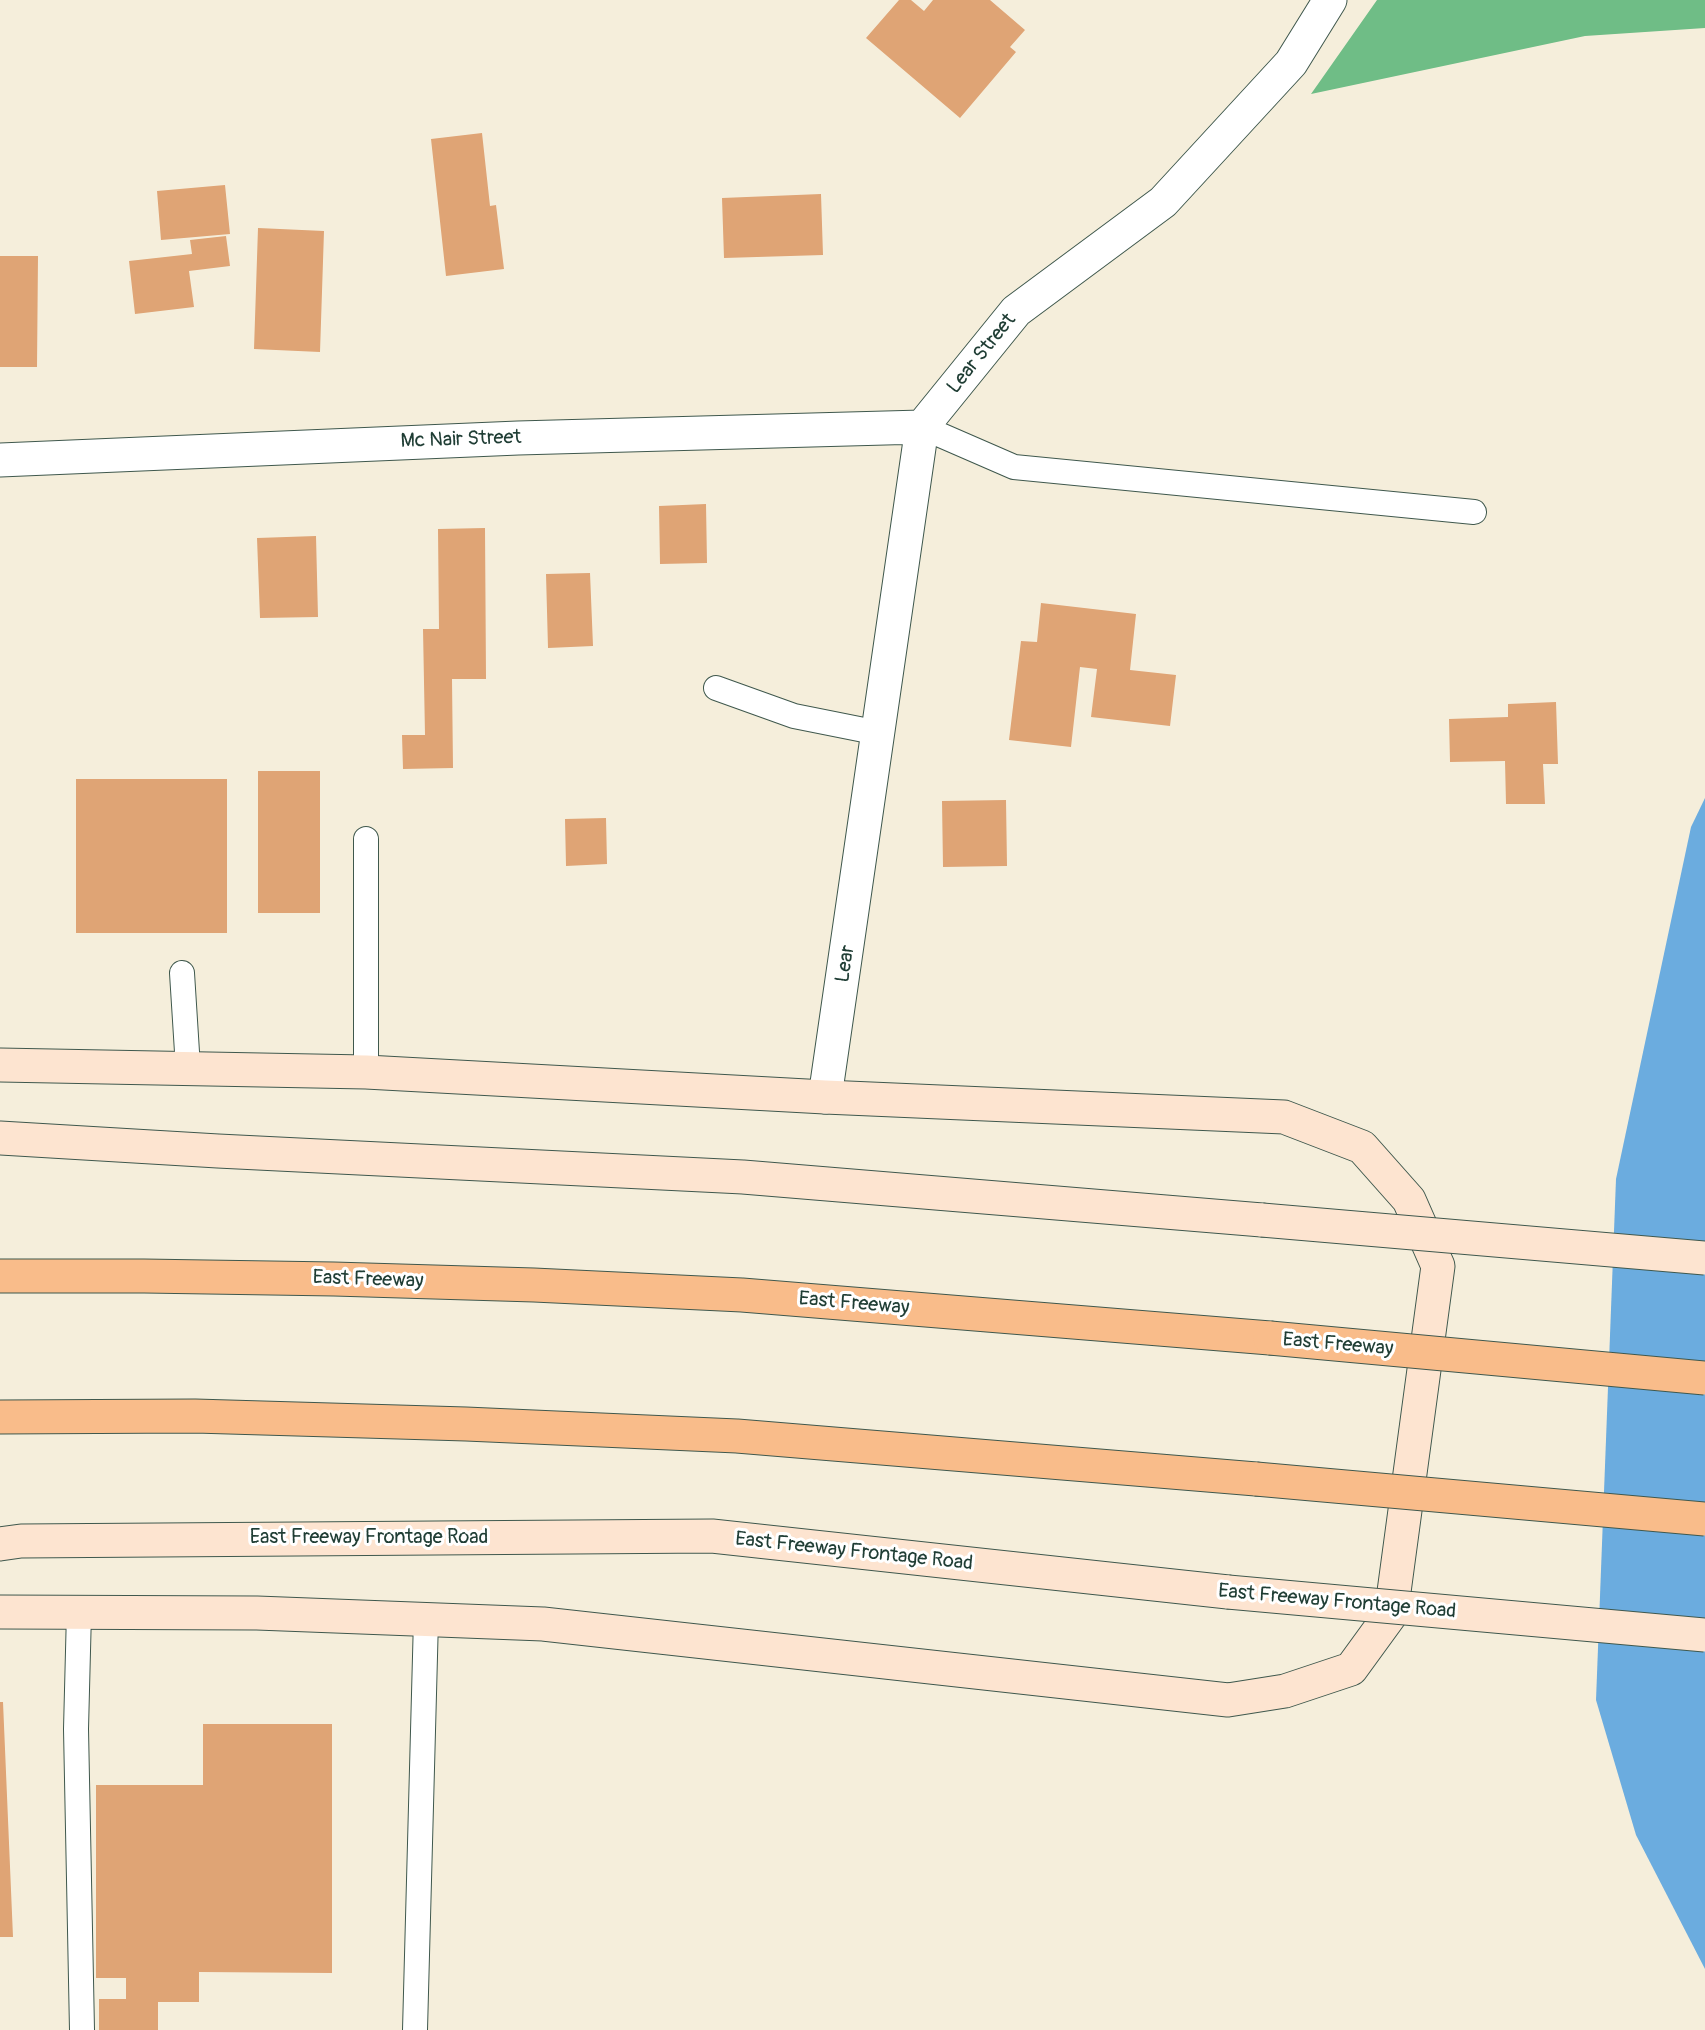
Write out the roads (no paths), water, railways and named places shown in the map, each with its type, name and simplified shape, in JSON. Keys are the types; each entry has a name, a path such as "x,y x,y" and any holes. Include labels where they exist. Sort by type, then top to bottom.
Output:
{"highway":[{"name":"East Freeway","path":"0,1276 322,1279 742,1294 1270,1338 1705,1378"},
{"path":"0,1418 195,1416 466,1424 737,1436 1705,1519"}],"main road":[{"path":"0,1065 366,1072 825,1097 1284,1117 1362,1147 1409,1200 1438,1266 1391,1614 1351,1669 1285,1691 1228,1700 543,1624 257,1613 0,1612"},
{"path":"0,1138 743,1177 1705,1258"},
{"name":"East Freeway Frontage Road","path":"0,1544 57,1541 712,1536 1228,1592 1705,1635"}],"street":[{"name":"Lear Street","path":"922,428 1016,311 1163,202 1291,63 1330,0"},
{"name":"Mc Nair Street","path":"0,460 518,438 922,428"},
{"path":"879,733 922,428"},
{"name":"Lear","path":"825,1097 879,733"}],"lane":[{"path":"922,428 1014,467 1474,512"},
{"path":"716,688 794,716 879,733"},
{"path":"366,839 366,1072"},
{"path":"182,973 188,1068"},
{"path":"79,1612 76,1730 82,2030"},
{"path":"415,2030 426,1619"}],"water":[{"path":"1705,798 1705,1969 1636,1835 1596,1700 1616,1179 1691,827"}]}
